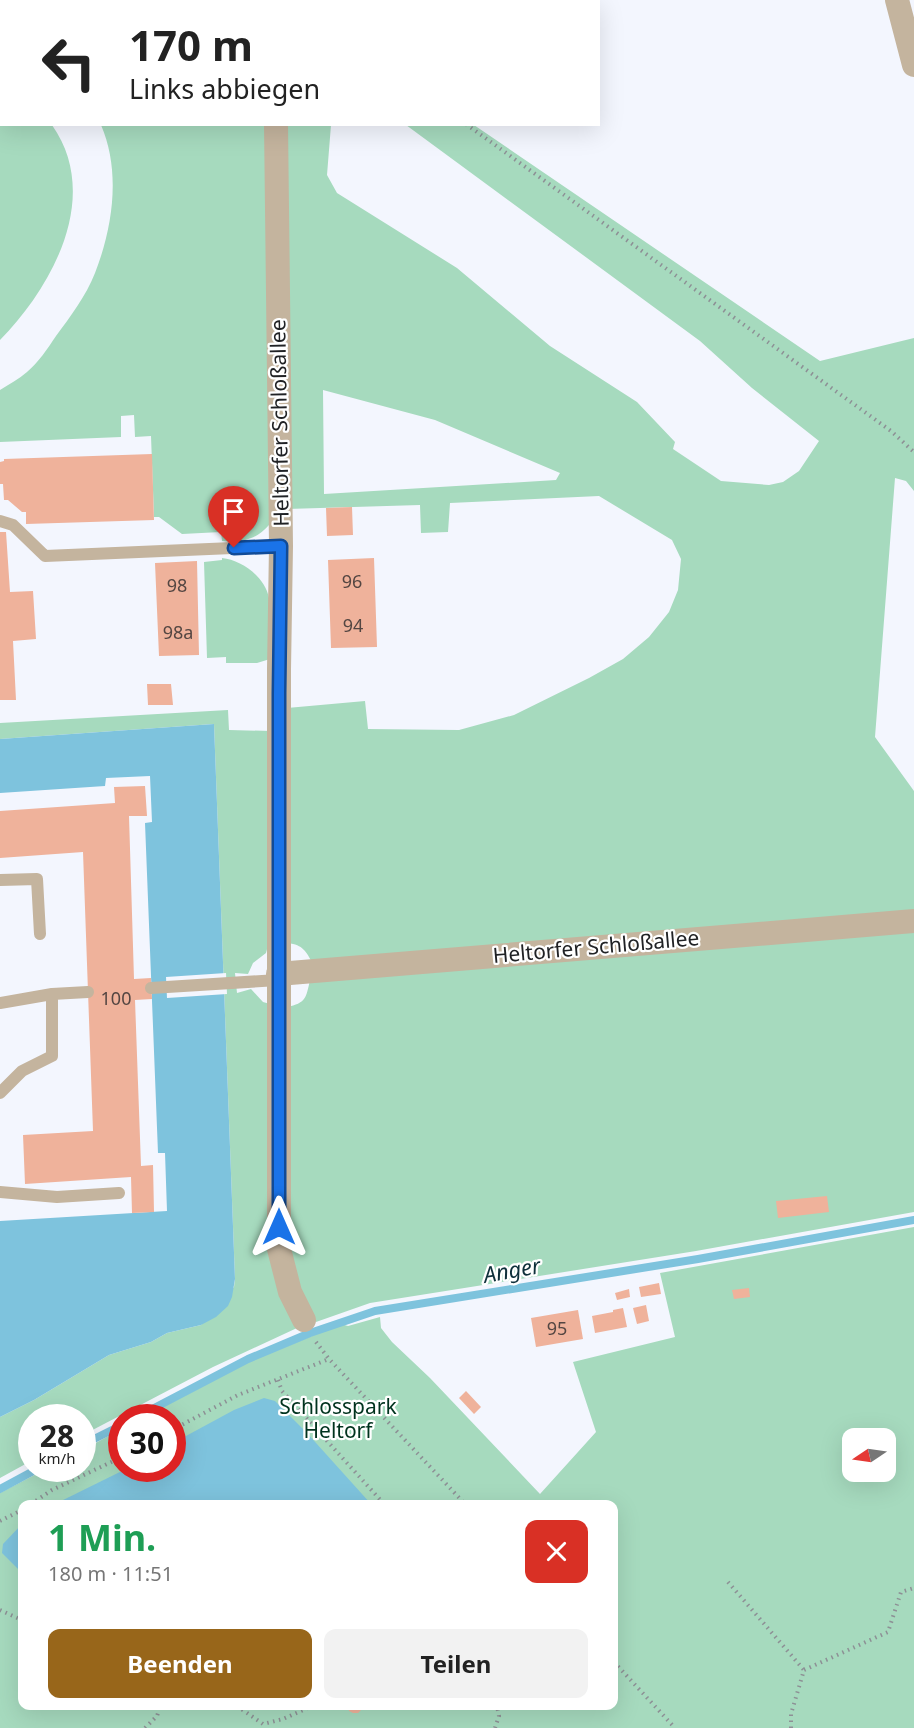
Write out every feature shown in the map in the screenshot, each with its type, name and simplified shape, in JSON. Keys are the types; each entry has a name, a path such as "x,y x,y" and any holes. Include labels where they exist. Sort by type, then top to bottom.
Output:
{"street":[{"path":"897,0 914,65"},
{"name":"Heltorfer Schloßallee","path":"276,126 281,546 279,1249 290,1292 304,1320"},
{"name":"Heltorfer Schloßallee","path":"278,977 914,921"}],"lane":[{"path":"0,521 13,525 45,556 281,546"},
{"path":"0,880 38,879 40,934"},
{"path":"151,988 236,983 278,977"},
{"path":"0,1003 52,994 88,992"},
{"path":"0,1093 22,1071 52,1056 52,994"},
{"path":"0,1192 57,1197 120,1193"}],"path":[{"path":"469,126 891,430 914,452"},
{"path":"317,1343 329,1359 461,1500"},
{"path":"186,1423 238,1395 329,1359"},
{"path":"278,1380 282,1391 380,1500"},
{"path":"37,1500 52,1490 108,1464"},
{"path":"0,1521 18,1512"},
{"path":"728,1582 804,1670"},
{"path":"792,1728 791,1714 804,1670 888,1632 901,1592 914,1588"},
{"path":"0,1610 18,1618"},
{"path":"618,1666 675,1728"},
{"path":"145,1728 160,1710"},
{"path":"242,1710 262,1726 303,1710"},
{"path":"495,1728 499,1716 498,1710"}],"green space":[{"path":"0,126 53,126 66,152 72,181 71,210 65,239 38,294 0,340"},
{"path":"101,126 268,126 269,525 259,534 248,539 222,541 221,532 182,534 159,517 154,517 151,436 135,437 134,415 121,416 121,437 0,442 0,390 24,375 43,355 82,298 101,255 112,199 113,180 107,143"},
{"path":"284,126 331,126 327,175 337,193 457,268 550,346 637,402 675,442 673,449 721,481 769,485 783,482 799,471 819,441 752,388 700,341 407,126 475,126 820,361 914,338 914,491 906,481 895,478 875,737 914,791 914,914 313,964 304,949 288,943 287,708 365,701 368,729 459,730 514,715 623,659 649,637 669,612 678,590 681,559 672,540 599,496 450,503 448,532 421,533 420,505 287,509","holes":["323,390 435,420 560,473 556,480 324,494"]},
{"path":"222,558 245,566 258,577 267,590 271,613 270,659 257,663 226,663 226,657 207,658 204,562 222,560"},
{"path":"228,710 229,730 271,731 270,938 266,953 253,963 248,974 235,973 237,993 251,989 263,1002 270,1004 297,1328 213,1367 142,1404 108,1404 108,1422 96,1428 96,1404 26,1404 109,1355 151,1342 167,1333 201,1325 234,1287 214,724 0,739 0,723"},
{"path":"914,927 914,1212 696,1251 370,1303 316,1322 291,1279 287,1007 298,1004 304,999 310,980"},
{"name":"Schlosspark Heltorf","path":"914,1227 914,1728 0,1728 0,1493 21,1482 96,1482 96,1443 108,1436 108,1482 186,1482 186,1404 169,1404 251,1361 341,1324 348,1326 380,1317 381,1328 392,1342 430,1378 540,1494 596,1432 573,1362 675,1337 660,1273"},
{"path":"18,1408 18,1468 0,1478 0,1417"}],"water":[{"path":"214,724 235,1279 228,1306 216,1317 201,1325 167,1333 151,1342 109,1355 34,1400 26,1404 18,1404 18,1408 0,1417 0,1221 167,1211 165,1153 158,1153 145,823 152,822 150,776 106,778 105,786 0,793 0,739"},
{"path":"264,1398 275,1401 367,1500 63,1500 108,1478 108,1482 186,1482 186,1436 234,1410"},
{"path":"18,1528 18,1569 2,1553 3,1544"}],"pier":[{"path":"226,973 227,994 167,998 166,977"}],"building":[{"path":"152,454 154,520 26,524 26,512 22,512 8,500 4,500 3,484 0,484 0,462 4,459"},
{"path":"352,507 353,535 327,536 326,508"},
{"path":"0,532 6,532 10,592 33,591 36,639 13,641 16,700 0,700"},
{"path":"374,558 377,647 331,648 328,560"},
{"path":"197,561 199,655 159,656 155,563"},
{"path":"147,684 171,684 173,705 148,705"},
{"path":"145,786 147,816 129,816 134,979 151,978 152,999 135,1000 141,1166 153,1165 154,1212 132,1213 131,1177 25,1184 23,1135 93,1131 83,852 0,858 0,811 115,803 114,787"},
{"path":"827,1196 829,1212 778,1218 776,1201"},
{"path":"659,1283 661,1294 641,1297 639,1287"},
{"path":"749,1288 750,1297 734,1299 732,1290"},
{"path":"629,1289 630,1297 617,1300 615,1293"},
{"path":"646,1305 649,1321 637,1324 633,1308"},
{"path":"623,1308 627,1327 595,1333 592,1316"},
{"path":"578,1310 583,1339 536,1347 531,1318"},
{"path":"466,1391 481,1407 474,1414 459,1398"},
{"path":"349,1710 361,1710 358,1713"}],"waterway":[{"name":"Anger","path":"162,1404 248,1359 310,1333 375,1311 698,1259 914,1220"},
{"name":"Anger","path":"96,1438 108,1432"},
{"name":"Anger","path":"0,1489 18,1479"}],"route":[{"path":"234,548 281,546 279,1227"}]}
